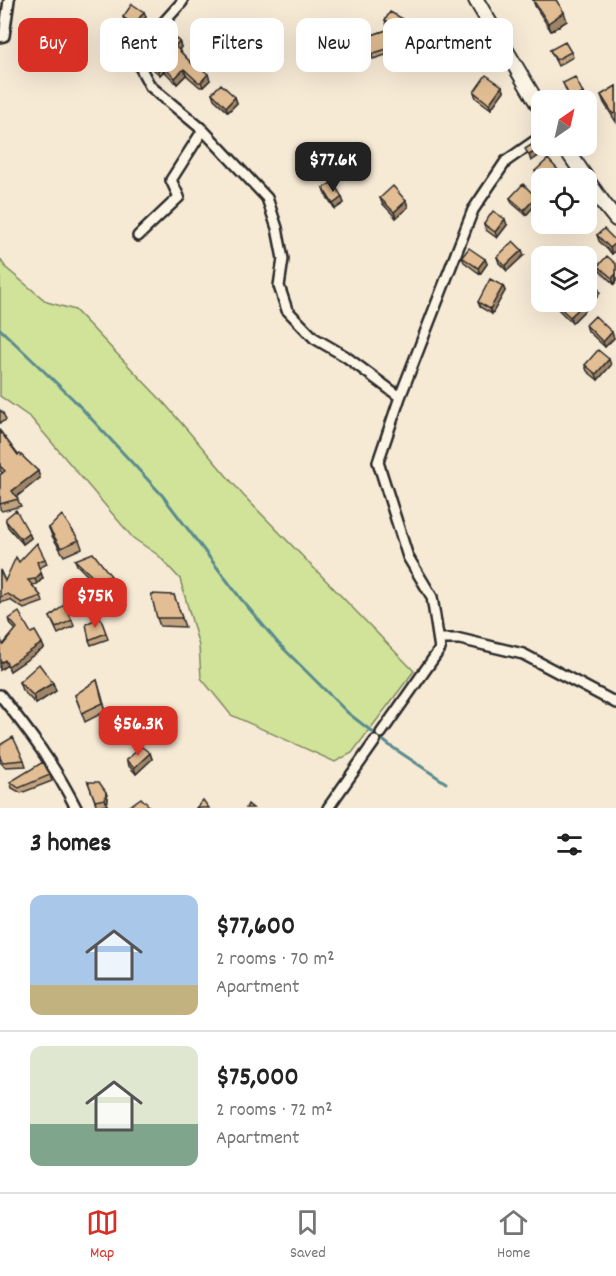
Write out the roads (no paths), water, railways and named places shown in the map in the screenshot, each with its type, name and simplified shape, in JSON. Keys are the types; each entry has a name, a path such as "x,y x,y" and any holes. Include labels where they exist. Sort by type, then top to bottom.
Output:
{"street":[{"path":"0,37 4,36 9,0"},
{"path":"182,0 155,32 139,66 150,86 203,130 267,198 278,228 283,259 279,286 287,310 314,338 345,356 400,397"},
{"path":"476,0 531,92"},
{"path":"138,236 179,197 171,180 203,130"},
{"path":"328,808 440,649 432,597 408,557 378,462 400,397 473,210 506,161 531,144"},
{"path":"597,194 616,219"},
{"path":"440,639 460,639 523,654 616,703"},
{"path":"0,695 38,744 76,808"}],"waterway":[{"path":"0,329 73,399 162,495 241,599 278,643 348,713 389,745 446,783"}]}
